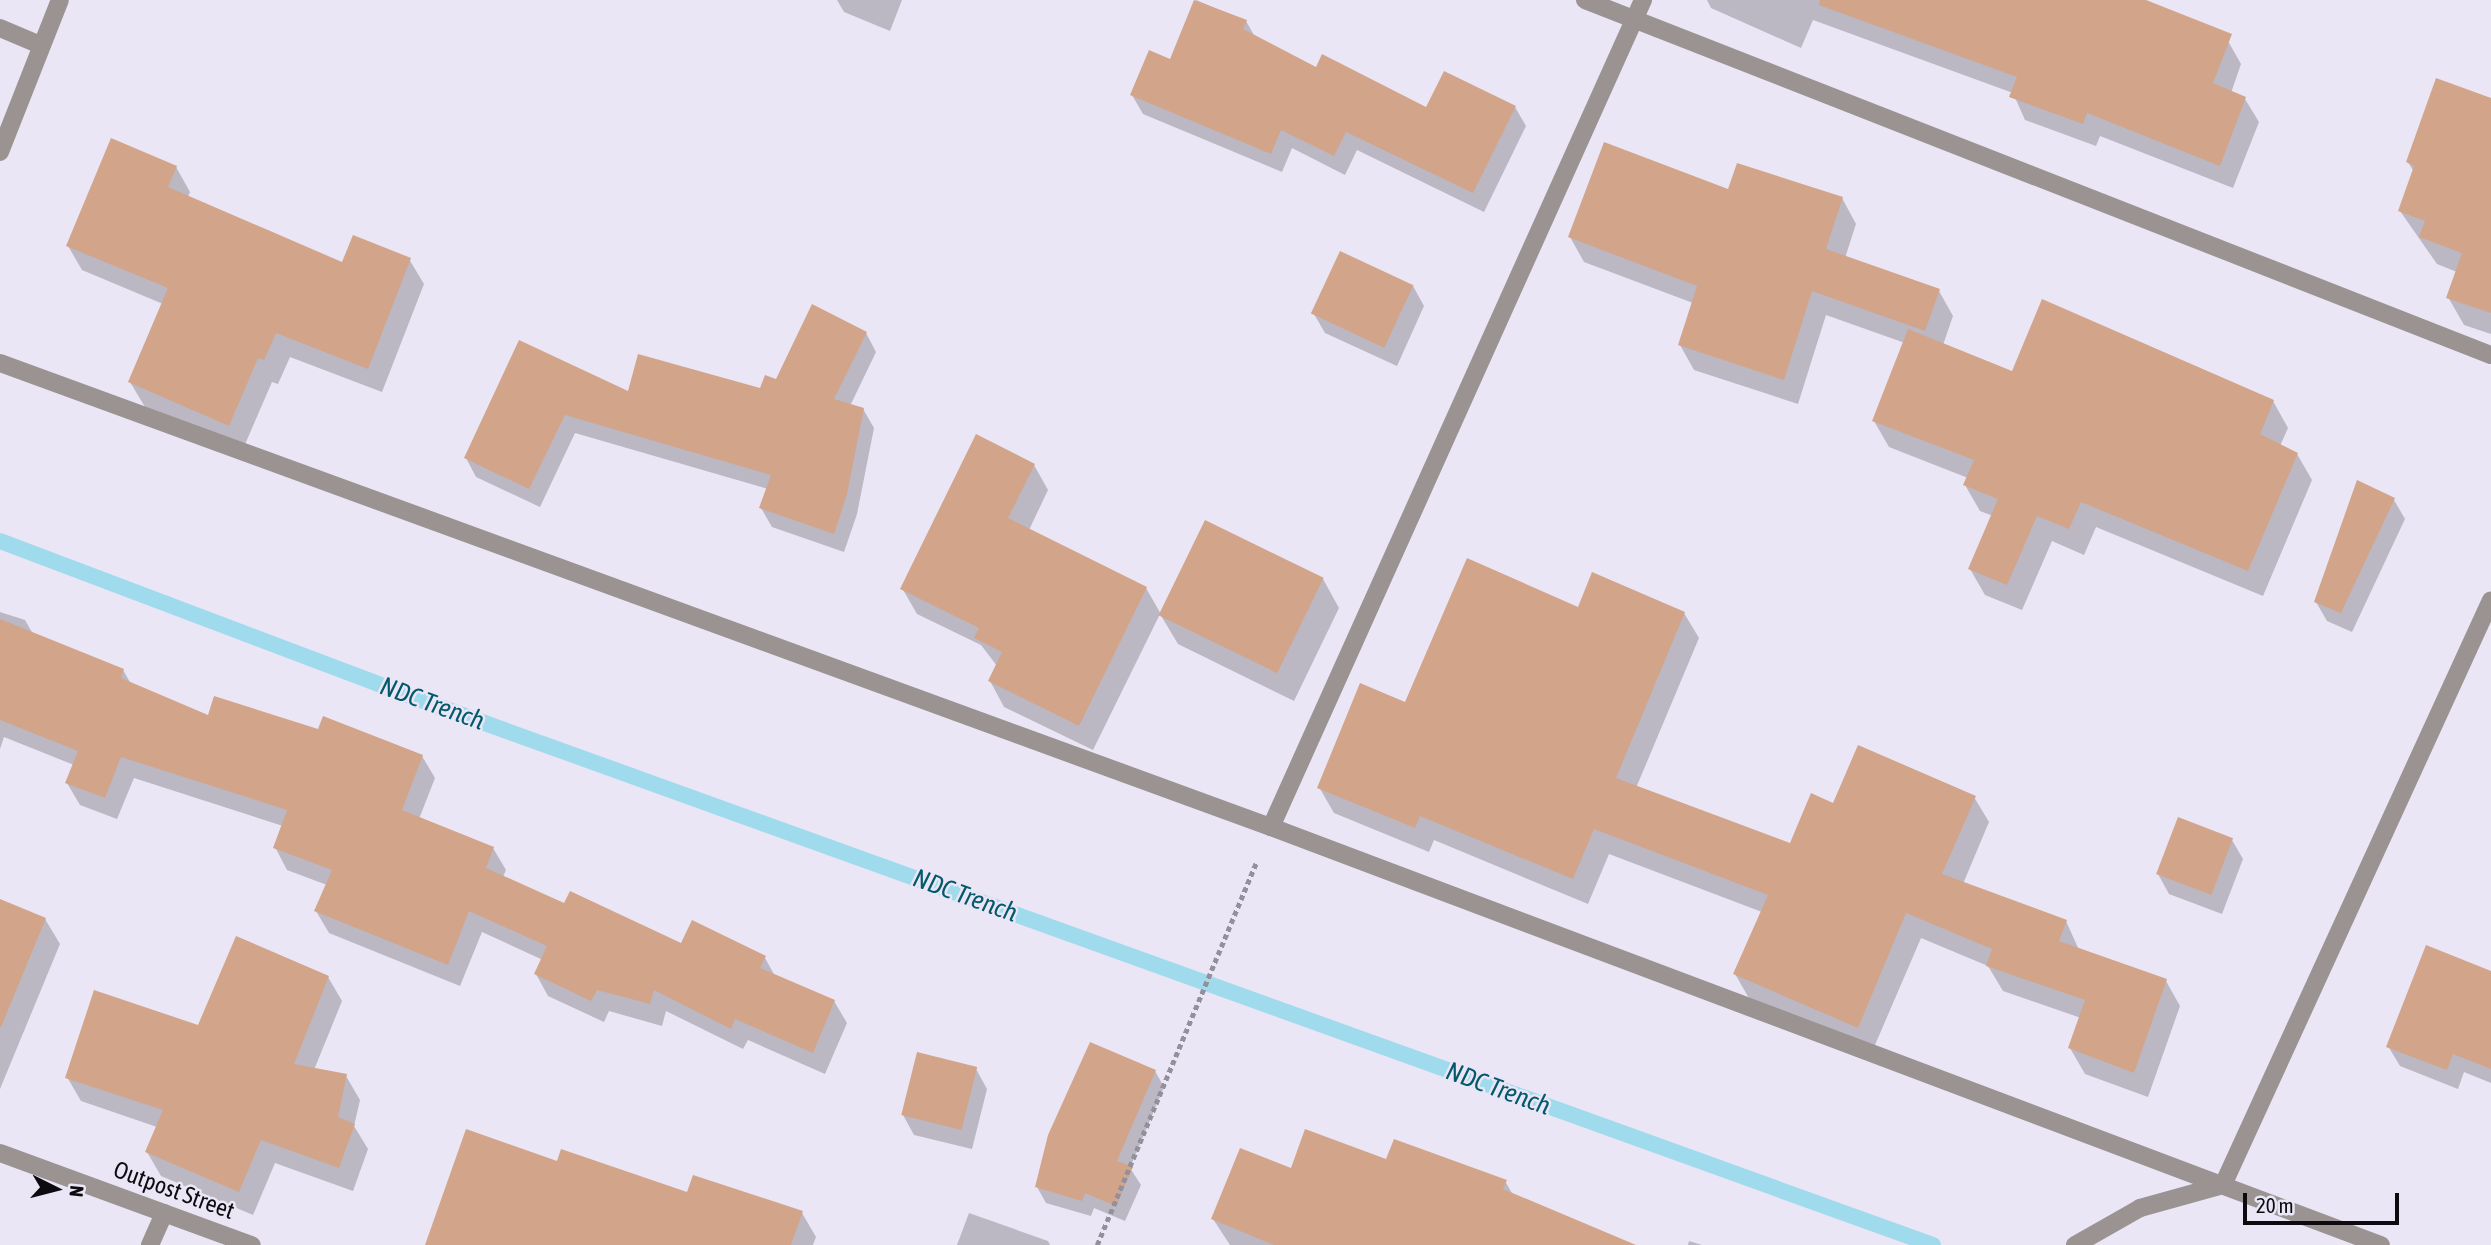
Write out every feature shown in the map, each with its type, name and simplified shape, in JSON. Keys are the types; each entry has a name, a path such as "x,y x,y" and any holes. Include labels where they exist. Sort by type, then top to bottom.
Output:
{"street":[{"path":"0,152 60,0"},
{"path":"1585,0 2491,355"},
{"path":"1271,827 1643,0"},
{"path":"0,28 40,46"},
{"path":"0,363 1271,827 2381,1245"},
{"path":"2076,1245 2140,1208 2223,1185 2491,600"},
{"name":"Outpost Street","path":"0,1153 252,1245"},
{"path":"150,1245 164,1213"}],"path":[{"path":"1097,1245 1271,827"}],"building":[{"path":"1194,0 1247,20 1243,29 1316,67 1322,54 1426,107 1444,71 1516,106 1473,193 1346,132 1334,156 1281,130 1271,154 1130,95 1149,50 1170,59"},
{"path":"1820,0 2146,0 2232,34 2213,83 2246,97 2220,166 2087,113 2083,124 2009,97 2017,77 1819,5"},
{"path":"2436,78 2491,98 2491,313 2446,298 2462,253 2419,237 2425,221 2398,211 2414,166 2406,162"},
{"path":"111,138 177,166 168,187 342,262 353,235 411,258 368,369 276,333 264,360 258,358 229,426 128,382 168,288 66,246"},
{"path":"1604,142 1728,189 1737,163 1843,197 1826,249 1940,289 1925,331 1812,291 1784,380 1678,345 1697,286 1568,237"},
{"path":"1340,251 1413,285 1384,348 1311,314"},
{"path":"2042,299 2274,400 2260,434 2298,453 2248,571 2081,502 2069,529 2037,516 2007,585 1968,569 1998,499 1963,485 1974,460 1872,421 1908,329 2012,371"},
{"path":"812,304 867,332 834,399 864,408 847,494 834,534 759,508 771,475 565,415 529,489 464,458 519,340 628,391 638,354 760,388 765,375 776,379"},
{"path":"976,434 1035,464 1008,518 1147,587 1079,726 988,681 1002,652 974,638 979,628 900,589"},
{"path":"2357,480 2395,498 2341,613 2314,602"},
{"path":"1205,520 1324,578 1277,673 1159,615"},
{"path":"1467,558 1578,607 1592,572 1685,612 1616,778 1790,843 1811,793 1833,803 1858,745 1976,796 1942,874 2067,920 2059,941 2167,979 2134,1073 2068,1048 2085,1000 1986,966 1992,949 1906,913 1858,1028 1733,974 1768,895 1594,829 1573,879 1420,816 1415,828 1317,788 1360,683 1405,702"},
{"path":"0,619 124,669 121,678 208,715 214,696 318,729 323,716 423,755 402,810 494,847 486,868 564,903 570,891 681,943 692,920 766,956 760,968 835,1000 813,1053 735,1019 731,1029 654,990 650,1004 597,990 591,1001 534,974 547,946 469,911 448,965 314,911 332,870 273,848 287,810 121,757 105,798 65,783 78,751 0,720"},
{"path":"2178,817 2233,838 2211,895 2156,874"},
{"path":"0,899 46,918 1,1027 0,1027"},
{"path":"236,936 329,976 294,1064 347,1074 338,1117 355,1124 339,1168 261,1140 239,1192 145,1152 163,1110 65,1078 94,990 198,1025"},
{"path":"2426,945 2491,971 2491,1069 2453,1054 2447,1070 2386,1047"},
{"path":"1090,1042 1156,1070 1117,1161 1133,1167 1116,1206 1085,1193 1082,1201 1035,1187 1048,1135"},
{"path":"917,1052 977,1067 961,1130 901,1115"},
{"path":"466,1129 557,1161 561,1149 687,1192 693,1175 803,1211 791,1245 425,1245"},
{"path":"1305,1129 1386,1159 1394,1139 1507,1180 1503,1189 1636,1245 1274,1245 1211,1219 1240,1148 1291,1168"}],"waterway":[{"name":"NDC Trench","path":"0,541 407,695 1933,1245"}]}
